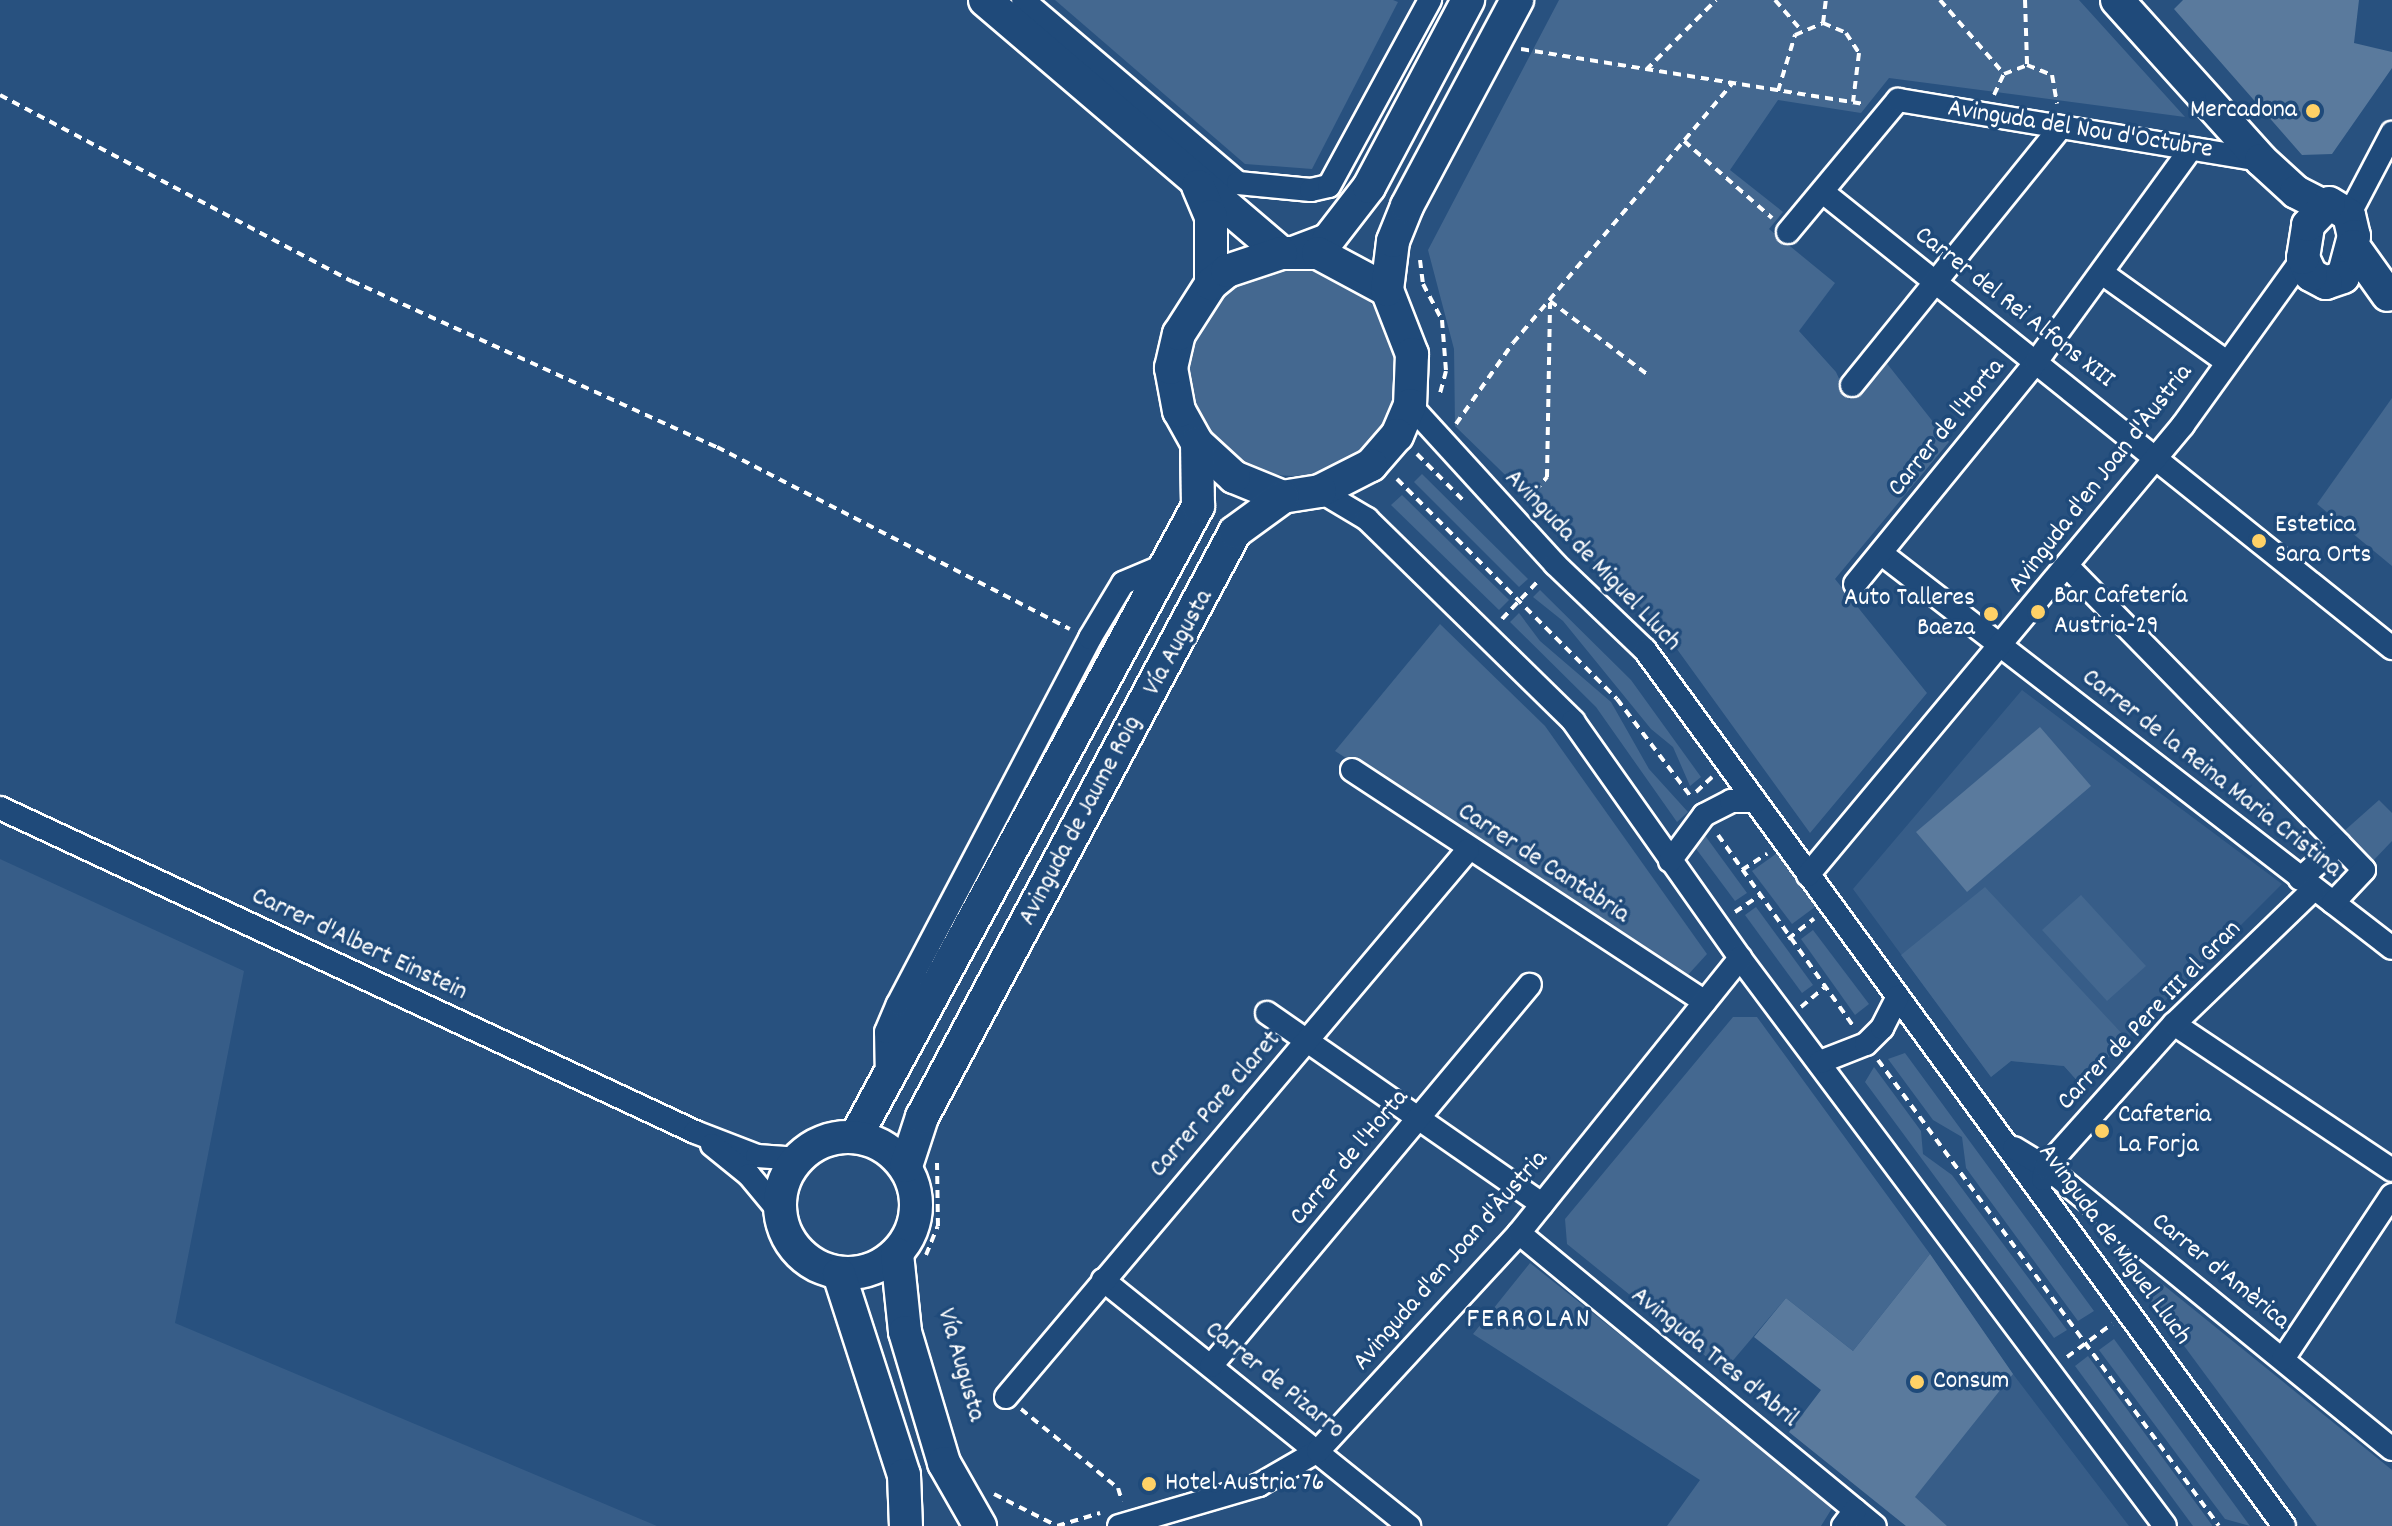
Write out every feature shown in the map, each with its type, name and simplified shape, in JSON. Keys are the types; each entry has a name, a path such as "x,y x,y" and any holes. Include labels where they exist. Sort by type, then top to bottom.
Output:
{"main road":[{"path":"985,0 1198,186 1288,253 1318,253 1352,267 1387,290"},
{"path":"1468,0 1369,187 1328,240 1227,271 1211,284 1179,334 1171,368 1179,411 1197,443 1234,477 1283,497 1320,491 1371,465 1397,435 1426,427 1412,354 1387,290 1393,241 1407,206 1517,0"},
{"name":"Avinguda del Nou d'Octubre","path":"2117,0 2261,160 2326,215 2390,296"},
{"path":"1198,186 1211,216 1211,284"},
{"path":"2321,272 2326,215"},
{"path":"2321,272 2326,215"},
{"name":"Avinguda del Nou d'Octubre","path":"2321,272 2390,296"},
{"name":"Avinguda de Jaume Roig","path":"856,1136 887,1089 1198,506 1197,443"},
{"name":"Avinguda de Jaume Roig","path":"921,1162 922,1117 1235,532 1283,497"},
{"path":"911,1257 871,1270 839,1274 810,1263 788,1240 779,1211 782,1183 796,1159 823,1140 856,1136 921,1162 905,1332 944,1463 980,1526"},
{"path":"839,1274 904,1475 906,1526"}],"street":[{"path":"1023,0 1238,183 1329,186 1430,0"},
{"path":"1788,232 1824,193 1895,104"},
{"name":"Avinguda del Nou d'Octubre","path":"1895,104 2261,160"},
{"path":"1852,385 2056,129"},
{"path":"2326,215 2369,169 2392,134"},
{"name":"Carrer de l'Horta","path":"1855,584 2036,362 2191,149"},
{"name":"Carrer del Rei Alfons XIII","path":"1824,193 2157,456 2392,648"},
{"name":"Avinguda d'en Joan d'Àustria","path":"1808,875 2068,567 2157,456 2277,295 2321,272"},
{"path":"2102,273 2227,362"},
{"name":"Avinguda de Miguel Lluch","path":"1426,427 1512,520 1548,572 1645,650 2284,1526"},
{"path":"1320,491 1352,508 1573,721 1740,958 2165,1526"},
{"name":"Carrer de la Reina Maria Cristina","path":"1882,554 2392,948"},
{"path":"887,1089 886,1032 898,1004 1090,638 1123,583 1168,564"},
{"path":"2068,567 2364,870 2333,903"},
{"name":"Carrer de Cantàbria","path":"1352,770 1468,850 1705,1002"},
{"path":"1670,861 1697,806 1755,801"},
{"name":"Carrer d'Albert Einstein","path":"0,808 695,1132 757,1156 796,1159"},
{"name":"Carrer de Pere III el Gran","path":"2039,1192 2046,1167 2174,1024 2307,884 2339,844"},
{"name":"Carrer Pare Claret","path":"1006,1397 1468,850"},
{"name":"Avinguda d'en Joan d'Àustria","path":"1120,1517 1157,1522 1259,1485 1318,1451 1519,1233 1740,958"},
{"name":"Carrer de l'Horta","path":"1211,1366 1530,985"},
{"path":"1820,1062 1866,1044 1882,1028 1898,997"},
{"path":"1267,1013 1542,1204"},
{"path":"2174,1024 2392,1170"},
{"name":"Carrer d'Albert Einstein","path":"695,1132 749,1175 779,1211"},
{"name":"Carrer d'Amèrica","path":"2009,1145 2046,1167 2392,1449"},
{"path":"2283,1359 2392,1195"},
{"name":"Avinguda Tres d'Abril","path":"1519,1233 1849,1518 1875,1526"},
{"name":"Carrer de Pizarro","path":"1103,1280 1409,1526"}],"path":[{"path":"1646,70 1716,0"},
{"path":"1775,0 1801,30"},
{"path":"1823,23 1826,0"},
{"path":"1940,0 2004,74"},
{"path":"2025,0 2027,65"},
{"path":"1778,91 1789,45 1801,30 1823,23 1846,33 1859,53 1853,102"},
{"path":"1513,63 1527,37"},
{"path":"1521,49 1778,91 1853,102 1895,104"},
{"path":"2004,74 2027,65 2044,69 2057,86 2056,129"},
{"path":"1991,117 2004,74"},
{"path":"1426,427 1550,301 1732,84"},
{"path":"0,95 352,281 717,447 1090,638"},
{"path":"1684,141 1788,232"},
{"path":"1411,462 1417,454 1446,371 1442,320 1423,284 1419,248"},
{"path":"1550,301 1647,374"},
{"path":"1512,520 1547,477 1550,301"},
{"path":"1417,454 1473,510"},
{"path":"1352,508 1397,479 1404,470"},
{"path":"1397,479 1521,599 1617,699 1697,806 1788,939 2219,1526"},
{"path":"1529,567 1548,572"},
{"path":"1487,635 1548,572"},
{"path":"1548,572 1551,589"},
{"path":"1697,806 1712,778 1704,766"},
{"path":"1742,870 1785,843"},
{"path":"1715,924 1759,896"},
{"path":"1788,939 1815,918 1824,930"},
{"path":"1787,1018 1824,988"},
{"path":"911,1257 938,1226 942,1186 921,1162"},
{"path":"2062,1360 2111,1324"},
{"path":"1006,1397 1118,1488 1120,1517"},
{"path":"984,1490 1057,1526"}],"shaded area":[{"path":"1055,0 1398,2 1312,169 1245,164"},
{"path":"1559,0 2079,0 2185,117 1889,78 1861,113 1778,100 1730,170 1783,212 1769,229 1835,283 1799,331 1836,372 1849,400 1885,361 1949,442 1835,579 1927,693 1810,833 1661,627 1455,426 1454,349 1428,250"},
{"path":"1293,268 1333,276 1366,299 1389,332 1397,372 1389,412 1366,445 1333,468 1293,476 1253,468 1220,445 1197,412 1189,372 1197,332 1220,299 1253,276"},
{"path":"2392,398 2392,566 2317,504"},
{"path":"1422,474 1528,579 1519,587 1414,482"},
{"path":"1402,495 1509,600 1499,610 1391,505"},
{"path":"1540,590 1631,680 1701,777 1690,786 1673,747 1651,729 1563,621 1533,597"},
{"path":"1519,613 1540,641 1611,702 1649,769 1688,812 1677,822 1596,707 1510,622"},
{"path":"1440,624 1545,726 1707,954 1686,977 1335,751"},
{"path":"2022,690 2282,884 2081,1085 2064,1066 2011,1061 1991,1077 1853,889"},
{"path":"2379,800 2392,813 2392,841 2371,863 2343,832"},
{"path":"1701,830 1747,893 1735,901 1691,842"},
{"path":"1780,851 1819,904 1792,924 1752,871"},
{"path":"0,859 244,971 175,1323 657,1526 0,1526"},
{"path":"1985,887 2127,1039 2081,1085 2064,1066 2011,1061 1991,1077 1901,955"},
{"path":"2081,895 2146,966 2107,1001 2042,930"},
{"path":"1756,907 1813,985 1802,993 1745,915"},
{"path":"1813,930 1869,1004 1855,1015 1801,939"},
{"path":"1733,1017 1757,1017 1930,1254 1853,1351 1786,1298 1724,1371 1567,1244 1565,1219"},
{"path":"1905,1053 2094,1311 2078,1321 1966,1168 1962,1137 1933,1120 1888,1059"},
{"path":"1874,1067 1921,1131 1923,1154 1952,1175 2067,1330 2054,1338 1865,1082"},
{"name":"Consum","path":"1930,1254 2013,1374 2129,1526 1906,1526 1789,1432"},
{"path":"1530,1263 1834,1505 1821,1526 1667,1526 1700,1480 1473,1334"},
{"path":"2161,1283 2392,1470 2392,1526 2317,1526 2148,1297"},
{"path":"2114,1339 2250,1526 2225,1519 2099,1350"},
{"path":"2088,1356 2212,1526 2193,1526 2075,1366"}],"building":[{"name":"Mercadona","path":"2183,0 2359,0 2354,43 2392,52 2392,68 2332,154 2302,155 2174,9"},
{"path":"2040,727 2091,786 1967,892 1916,832"},
{"name":"Consum","path":"1930,1254 2013,1374 1915,1497 1947,1526 1906,1526 1789,1432 1821,1390 1754,1337 1786,1298 1853,1351"}],"place":[{"name":"Mercadona","path":"2313,111"},
{"name":"Estetica Sara Orts","path":"2259,541"},
{"name":"Bar Cafetería Austria-29","path":"2038,612"},
{"name":"Auto Talleres Baeza","path":"1991,614"},
{"name":"Cafeteria La Forja","path":"2102,1131"},
{"name":"Consum","path":"1917,1382"},
{"name":"Hotel Austria 76","path":"1149,1484"}],"district":[{"name":"FERROLAN","path":"1529,1321"}]}
